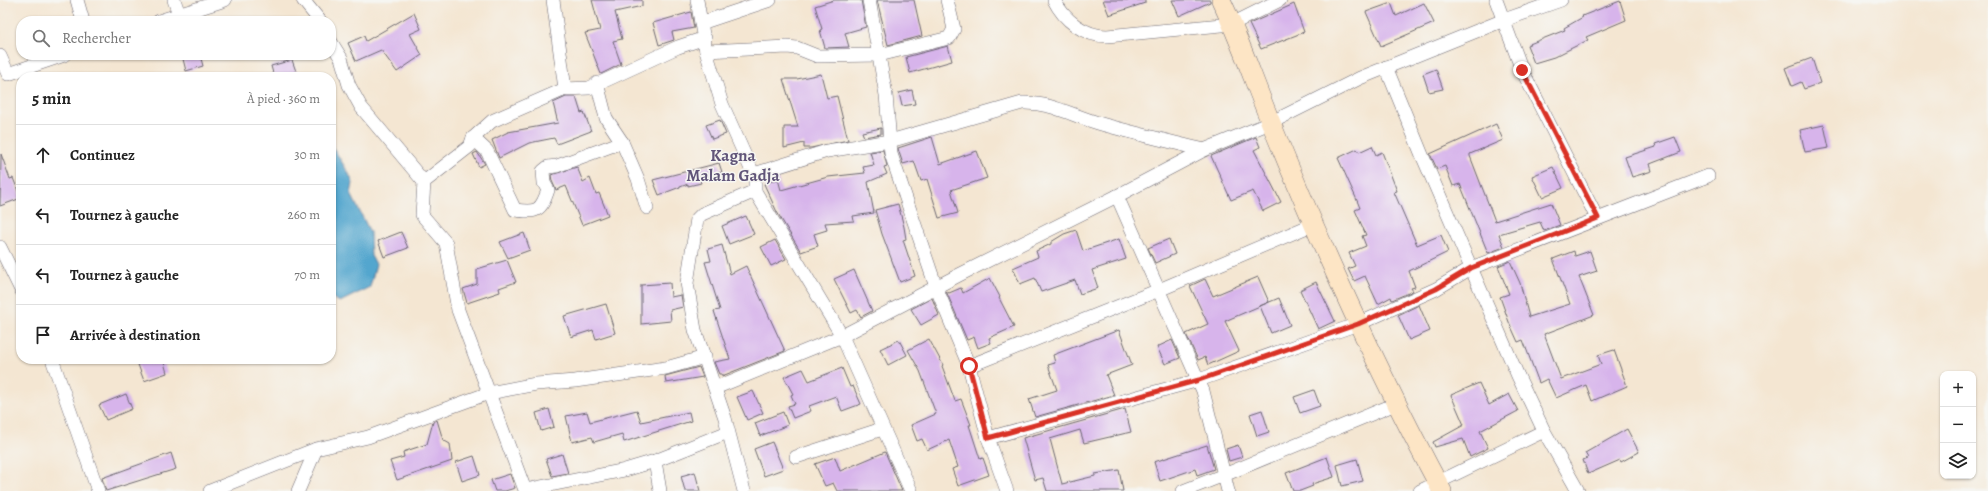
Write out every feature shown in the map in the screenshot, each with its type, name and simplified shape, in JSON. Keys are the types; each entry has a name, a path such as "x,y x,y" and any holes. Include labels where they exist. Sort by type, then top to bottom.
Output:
{"street":[{"path":"77,0 82,16"},
{"path":"174,0 179,14"},
{"path":"173,16 225,0"},
{"path":"303,0 316,16"},
{"path":"553,0 565,89"},
{"path":"697,0 705,44 722,104 754,174 755,192 842,336 882,429 911,491"},
{"path":"701,23 770,0"},
{"path":"870,0 886,95 891,154 936,287 969,366 988,438 1007,491"},
{"path":"424,182 470,146 473,138 492,121 565,89 589,88 678,47 705,44 786,47 797,48 817,56 879,55 950,38 954,30 947,0"},
{"path":"1054,0 1060,11 1074,24 1097,36 1232,24 1280,0"},
{"path":"1221,0 1232,24 1270,123 1358,324 1440,487"},
{"path":"1496,0 1522,70 1598,218"},
{"path":"715,388 842,336 1204,150 1270,123 1360,78 1504,20 1561,0"},
{"path":"336,50 341,58 349,85 361,107 424,182 422,215 446,243 458,310 524,491 625,470 655,461 728,432"},
{"path":"0,56 4,75 49,60"},
{"path":"1386,67 1471,268 1544,431 1578,491"},
{"path":"597,83 606,118 622,142 638,179 647,208"},
{"path":"754,174 827,151 890,141 1022,103 1035,102 1096,122 1204,150"},
{"path":"473,138 487,151 515,210 533,212 542,206 548,190 544,183 543,171 622,142"},
{"path":"988,438 1199,380 1358,324 1436,289 1471,268 1708,176"},
{"path":"744,491 715,388 695,330 687,283 697,219 702,214 755,192"},
{"path":"1117,196 1204,391 1228,491"},
{"path":"969,366 1159,290 1314,224"},
{"path":"0,247 16,280"},
{"path":"210,491 316,449 368,437 489,393 536,384 574,381 666,368 705,357"},
{"path":"54,364 98,491"},
{"path":"1183,491 1398,403"},
{"path":"796,457 882,429"},
{"path":"1420,491 1440,487 1484,459 1544,431"},
{"path":"298,491 316,449"},
{"path":"655,461 660,491"}],"water":[{"path":"336,152 353,183 351,194 370,232 371,256 376,264 370,287 340,302 336,300"}],"building":[{"path":"592,0 642,0 642,6 615,12 622,39 613,41 621,64 601,74 585,33 600,30"},
{"path":"834,0 861,0 866,27 845,33 849,47 825,48 820,30 822,29 815,6"},
{"path":"877,0 914,0 922,36 888,45"},
{"path":"1103,0 1145,0 1145,3 1109,15"},
{"path":"1172,0 1210,0 1210,2 1179,16"},
{"path":"1620,1 1626,20 1586,37 1588,40 1554,57 1534,63 1527,45 1565,30 1564,28 1583,17 1582,16"},
{"path":"1391,3 1396,16 1424,3 1434,23 1381,46 1366,12"},
{"path":"1294,4 1304,32 1261,49 1249,24"},
{"path":"691,12 694,28 672,32 674,40 659,45 653,23"},
{"path":"414,13 421,29 410,34 422,55 397,72 381,50 356,61 348,43 364,36 366,41"},
{"path":"948,46 952,61 910,73 906,57"},
{"path":"1812,58 1820,83 1804,89 1801,82 1792,86 1785,68"},
{"path":"183,60 201,60 203,66 186,71"},
{"path":"292,60 296,72 273,72 271,66"},
{"path":"1436,69 1443,89 1429,92 1423,74"},
{"path":"821,74 827,98 837,96 848,140 811,148 804,148 804,143 784,148 784,127 798,127 783,79 797,79"},
{"path":"912,90 915,104 902,106 899,93"},
{"path":"566,97 576,97 581,113 584,112 591,131 557,144 554,138 529,143 499,158 492,140 508,132 558,123 553,103"},
{"path":"720,120 726,134 712,139 706,125"},
{"path":"1496,124 1503,140 1470,154 1495,221 1551,203 1560,225 1544,231 1540,222 1499,234 1504,247 1488,253 1460,184 1453,186 1445,166 1437,169 1430,154"},
{"path":"1824,125 1829,148 1805,152 1800,130"},
{"path":"881,128 881,134 864,137 862,132"},
{"path":"932,137 940,164 977,151 987,178 951,190 958,213 939,218 927,179 921,181 914,161 903,164 898,148"},
{"path":"1256,137 1260,147 1254,150 1281,202 1263,211 1253,191 1231,200 1211,156"},
{"path":"1675,137 1681,152 1650,164 1652,171 1632,177 1625,157 1656,147 1655,144"},
{"path":"1372,146 1376,155 1382,152 1397,191 1394,192 1417,245 1441,235 1448,252 1409,271 1415,287 1411,288 1413,291 1392,300 1391,297 1378,304 1365,276 1354,281 1348,269 1355,266 1349,253 1366,246 1362,236 1366,235 1355,210 1360,208 1338,158 1357,149 1359,152"},
{"path":"883,150 887,166 884,167 887,174 868,182 874,213 853,216 854,221 825,223 827,230 814,234 818,246 801,252 777,212 764,184 778,179 781,190 828,177 865,173 863,167 874,165 870,152"},
{"path":"477,152 485,164 479,167 473,154"},
{"path":"1,154 10,179 13,178 16,186 16,200 0,206"},
{"path":"719,163 722,172 700,180 701,183 688,186 688,184 659,195 653,180"},
{"path":"577,167 583,182 590,178 596,194 599,193 608,215 582,225 566,186 556,190 551,175"},
{"path":"1553,167 1563,188 1542,197 1532,176"},
{"path":"898,204 906,239 903,240 915,276 900,282 882,234 875,210"},
{"path":"746,216 754,234 729,244 722,226"},
{"path":"1076,230 1083,251 1119,239 1126,259 1092,270 1098,288 1080,294 1075,280 1041,292 1035,278 1020,284 1013,268 1038,257 1036,251 1051,244 1051,242 1064,234"},
{"path":"401,232 408,248 384,257 378,241"},
{"path":"524,233 530,250 508,258 500,242"},
{"path":"1169,239 1175,254 1155,263 1148,248"},
{"path":"775,240 786,259 771,266 761,247"},
{"path":"722,245 730,274 746,266 785,351 722,376 722,374 719,374 714,362 730,359 714,311 720,310 705,262 711,261 708,249"},
{"path":"1574,251 1575,256 1590,251 1597,271 1579,277 1594,315 1544,334 1561,379 1601,364 1598,355 1614,350 1627,386 1592,401 1586,385 1556,398 1547,379 1539,383 1523,340 1518,342 1500,297 1509,294 1498,266 1510,261 1520,283 1529,317 1570,304 1553,259"},
{"path":"507,260 516,282 499,288 500,292 467,303 463,289 477,284 477,269"},
{"path":"854,270 872,311 861,317 857,310 851,313 834,279"},
{"path":"1258,277 1269,302 1225,321 1239,351 1208,365 1205,357 1198,360 1186,334 1208,324 1190,286 1205,279 1213,296"},
{"path":"990,278 1014,327 989,338 991,343 978,348 974,337 967,340 946,291 949,293 961,288 963,293"},
{"path":"1316,282 1335,321 1318,329 1300,290"},
{"path":"670,283 671,297 681,295 683,307 670,310 671,321 641,324 641,285"},
{"path":"932,298 939,315 921,325 911,309"},
{"path":"1279,298 1290,325 1271,333 1260,306"},
{"path":"606,304 615,333 596,339 593,330 571,337 564,316"},
{"path":"1419,305 1430,331 1409,340 1398,315"},
{"path":"1119,330 1132,365 1106,375 1114,395 1035,417 1029,399 1057,390 1048,365 1055,363 1053,355"},
{"path":"929,339 943,365 942,366 955,401 961,399 971,425 969,425 980,459 983,458 989,475 958,486 952,469 958,467 949,440 927,450 922,439 917,441 911,425 936,414 920,371 908,350"},
{"path":"899,340 907,355 888,365 880,349"},
{"path":"1172,340 1180,358 1165,364 1157,347"},
{"path":"138,364 164,364 167,373 144,381"},
{"path":"699,367 703,377 666,383 665,376"},
{"path":"842,368 850,387 853,386 861,404 842,411 836,396 809,406 811,411 793,418 788,406 795,404 791,395 793,394 784,377 803,369 809,381"},
{"path":"1479,383 1489,405 1509,394 1518,411 1480,431 1488,448 1470,457 1463,439 1435,447 1433,442 1464,425 1451,395"},
{"path":"1314,390 1320,406 1300,413 1294,397"},
{"path":"753,391 763,413 747,420 737,397"},
{"path":"126,394 132,409 106,420 99,405"},
{"path":"549,409 554,427 541,431 536,413"},
{"path":"1125,409 1131,432 1084,443 1080,430 1050,439 1062,484 1095,476 1095,474 1119,470 1123,491 1047,491 1043,478 1035,480 1023,438"},
{"path":"637,410 641,422 689,412 691,421 624,442 622,434 594,442 592,437 572,442 566,416 587,412 590,422"},
{"path":"1262,410 1269,432 1257,436 1250,414"},
{"path":"783,412 788,425 760,436 755,423"},
{"path":"437,420 443,440 450,444 452,461 397,480 390,461 404,457 403,452 427,444 433,422"},
{"path":"1627,429 1639,452 1621,462 1620,460 1588,474 1583,460 1588,458 1585,453"},
{"path":"772,442 783,469 764,476 754,449"},
{"path":"1207,445 1214,469 1197,475 1195,469 1160,481 1154,462"},
{"path":"1238,445 1242,457 1229,461 1226,449"},
{"path":"885,452 902,491 837,491 833,483 825,486 815,464 835,457 840,471"},
{"path":"171,453 176,469 106,491 102,478"},
{"path":"562,454 568,473 552,476 546,459"},
{"path":"474,456 480,475 462,481 456,462"},
{"path":"1327,457 1334,477 1312,484 1313,486 1300,491 1293,491 1286,473"},
{"path":"1357,459 1363,481 1342,486 1337,465"},
{"path":"695,472 700,491 685,491 681,476"},
{"path":"510,474 515,488 505,491 495,491 491,480"}],"district":[{"name":"Kagna Malam Gadja","path":"733,165"}],"route":[{"path":"969,366 988,438 1199,380 1214,373 1358,324 1436,289 1471,268 1598,218 1522,70"}]}
